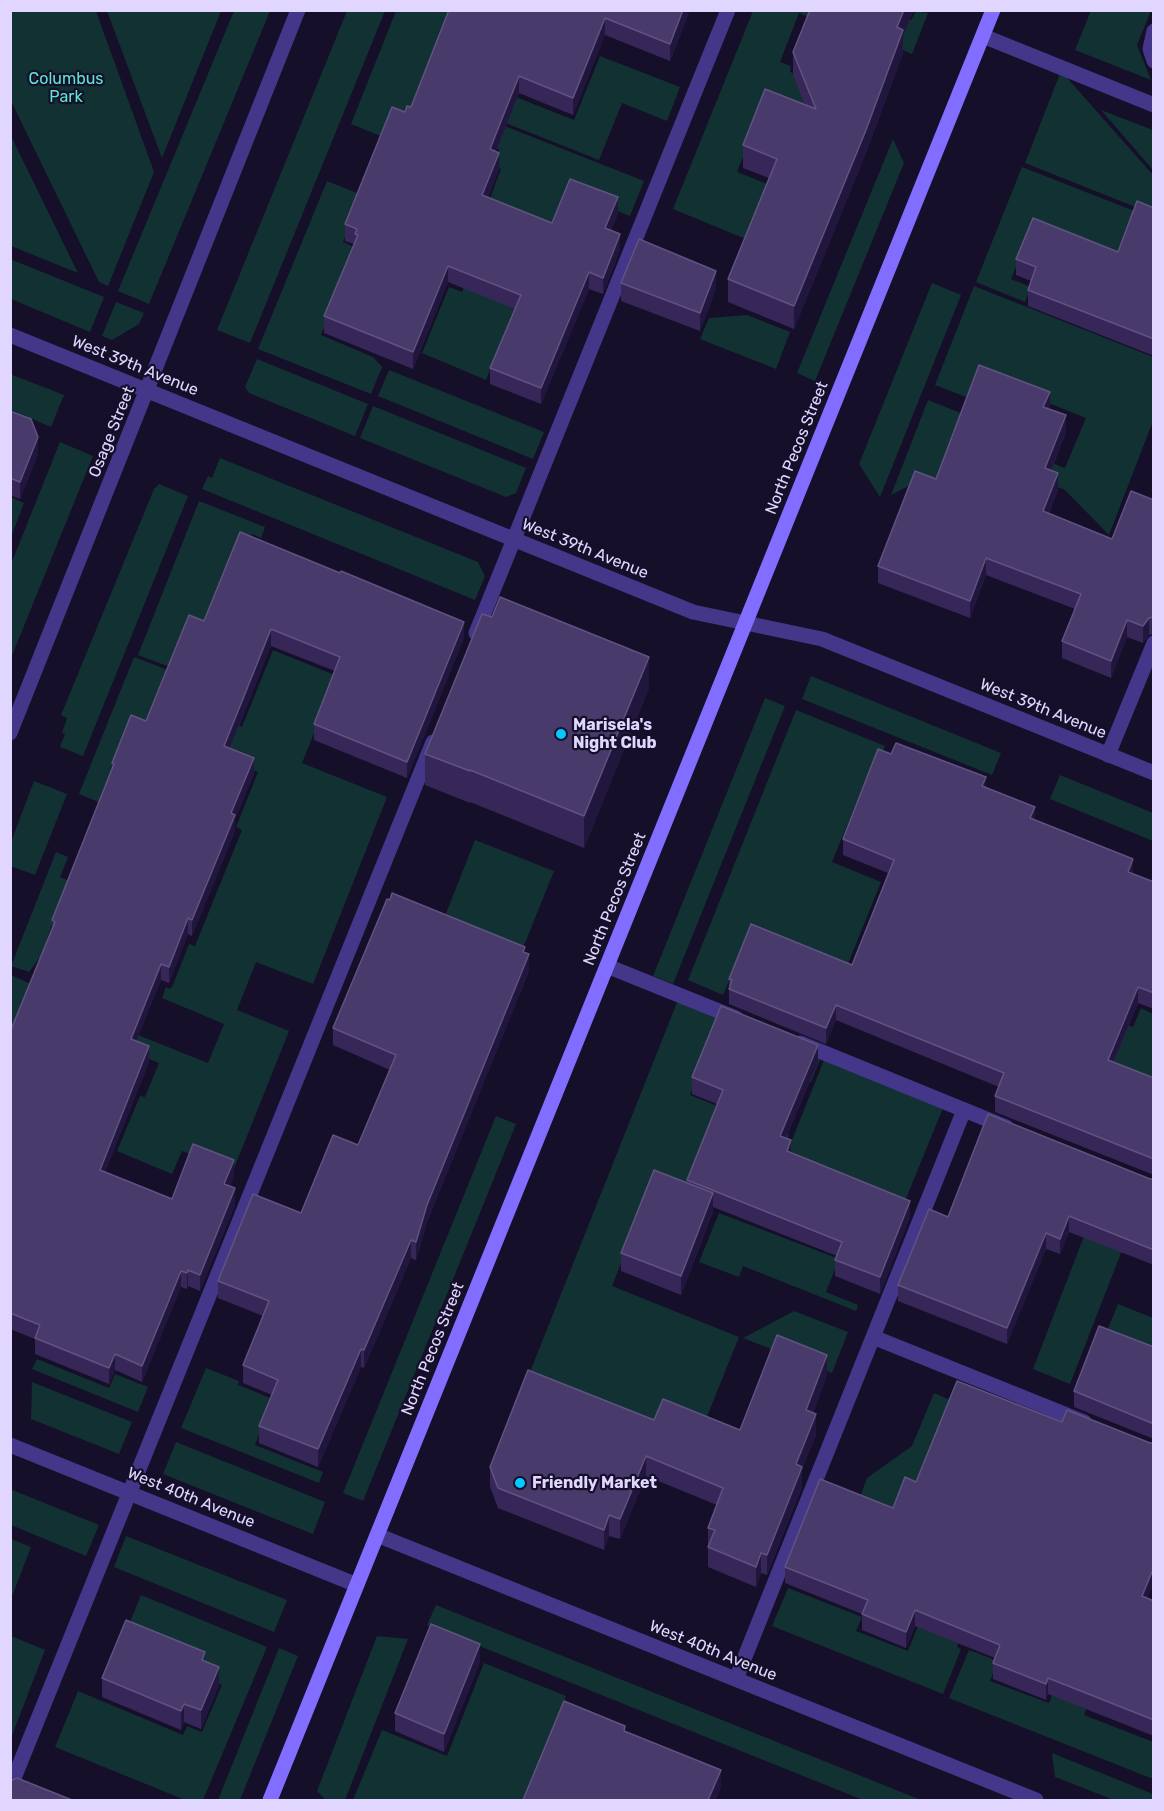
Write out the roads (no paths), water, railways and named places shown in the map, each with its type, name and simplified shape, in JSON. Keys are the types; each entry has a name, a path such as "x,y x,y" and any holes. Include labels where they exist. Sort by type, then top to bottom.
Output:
{"main road":[{"name":"North Pecos Street","path":"270,1800 993,10"}],"street":[{"name":"Osage Street","path":"10,733 298,10"},
{"path":"472,643 728,10"},
{"path":"1154,31 1150,49 1154,61"},
{"path":"983,36 1154,105"},
{"name":"West 39th Avenue","path":"10,335 693,612 822,639 1154,773"},
{"path":"1108,755 1154,643"},
{"path":"10,1788 437,731"},
{"path":"607,966 750,1023"},
{"path":"782,1036 1020,1132"},
{"path":"736,1679 964,1110"},
{"path":"873,1337 1100,1428"},
{"name":"West 40th Avenue","path":"10,1446 357,1585"},
{"name":"West 40th Avenue","path":"377,1535 1036,1800"}],"place":[{"name":"Marisela's Night Club","path":"561,734"},
{"name":"Friendly Market","path":"520,1483"}],"park label":[{"name":"Columbus Park","path":"66,88"}]}
